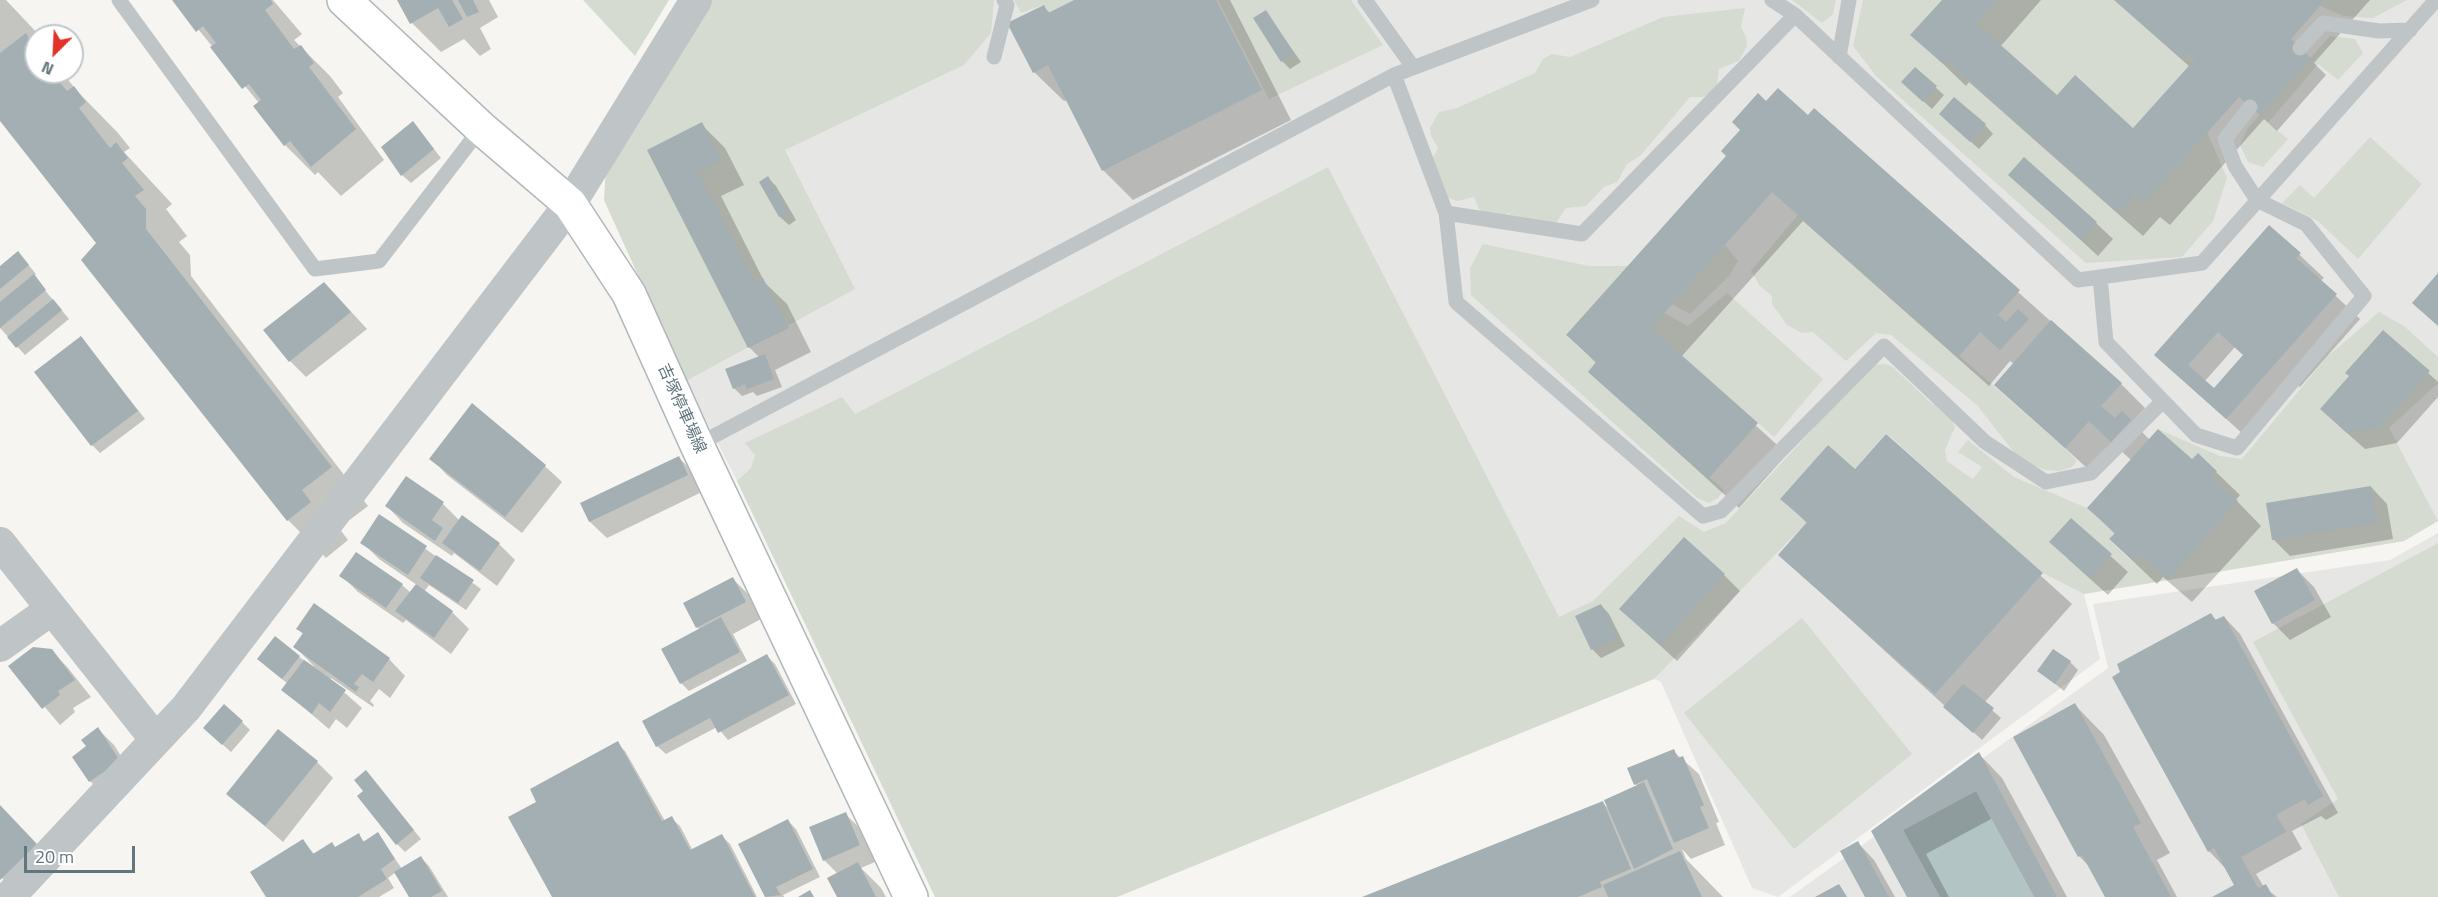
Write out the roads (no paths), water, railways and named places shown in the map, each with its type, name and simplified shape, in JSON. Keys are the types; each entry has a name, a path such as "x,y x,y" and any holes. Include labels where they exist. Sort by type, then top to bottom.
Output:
{"main road":[{"name":"吉塚停車場線","path":"344,0 481,128 570,204 629,294 697,445 911,897"}],"street":[{"path":"9,897 194,699 570,204 696,0"},
{"path":"0,543 156,740"},
{"path":"0,646 52,609"}],"lane":[{"path":"119,0 315,269 379,261 481,128"},
{"path":"994,57 1007,5 1004,0"},
{"path":"1365,0 1413,67"},
{"path":"697,445 1394,75 1592,0"},
{"path":"1772,0 1795,15 2078,280 2202,263 2436,0"},
{"path":"1839,57 1849,0"},
{"path":"1446,213 1582,234 1795,15"},
{"path":"2300,48 2323,23 2379,31 2410,30"},
{"path":"1394,75 1446,213 1456,302 1703,516 1721,511 1884,346 1985,442 2046,482 2091,473 2162,402"},
{"path":"2100,277 2106,342 2196,435 2237,448 2364,296 2306,224 2257,200 2235,166 2225,139 2250,107"}]}
